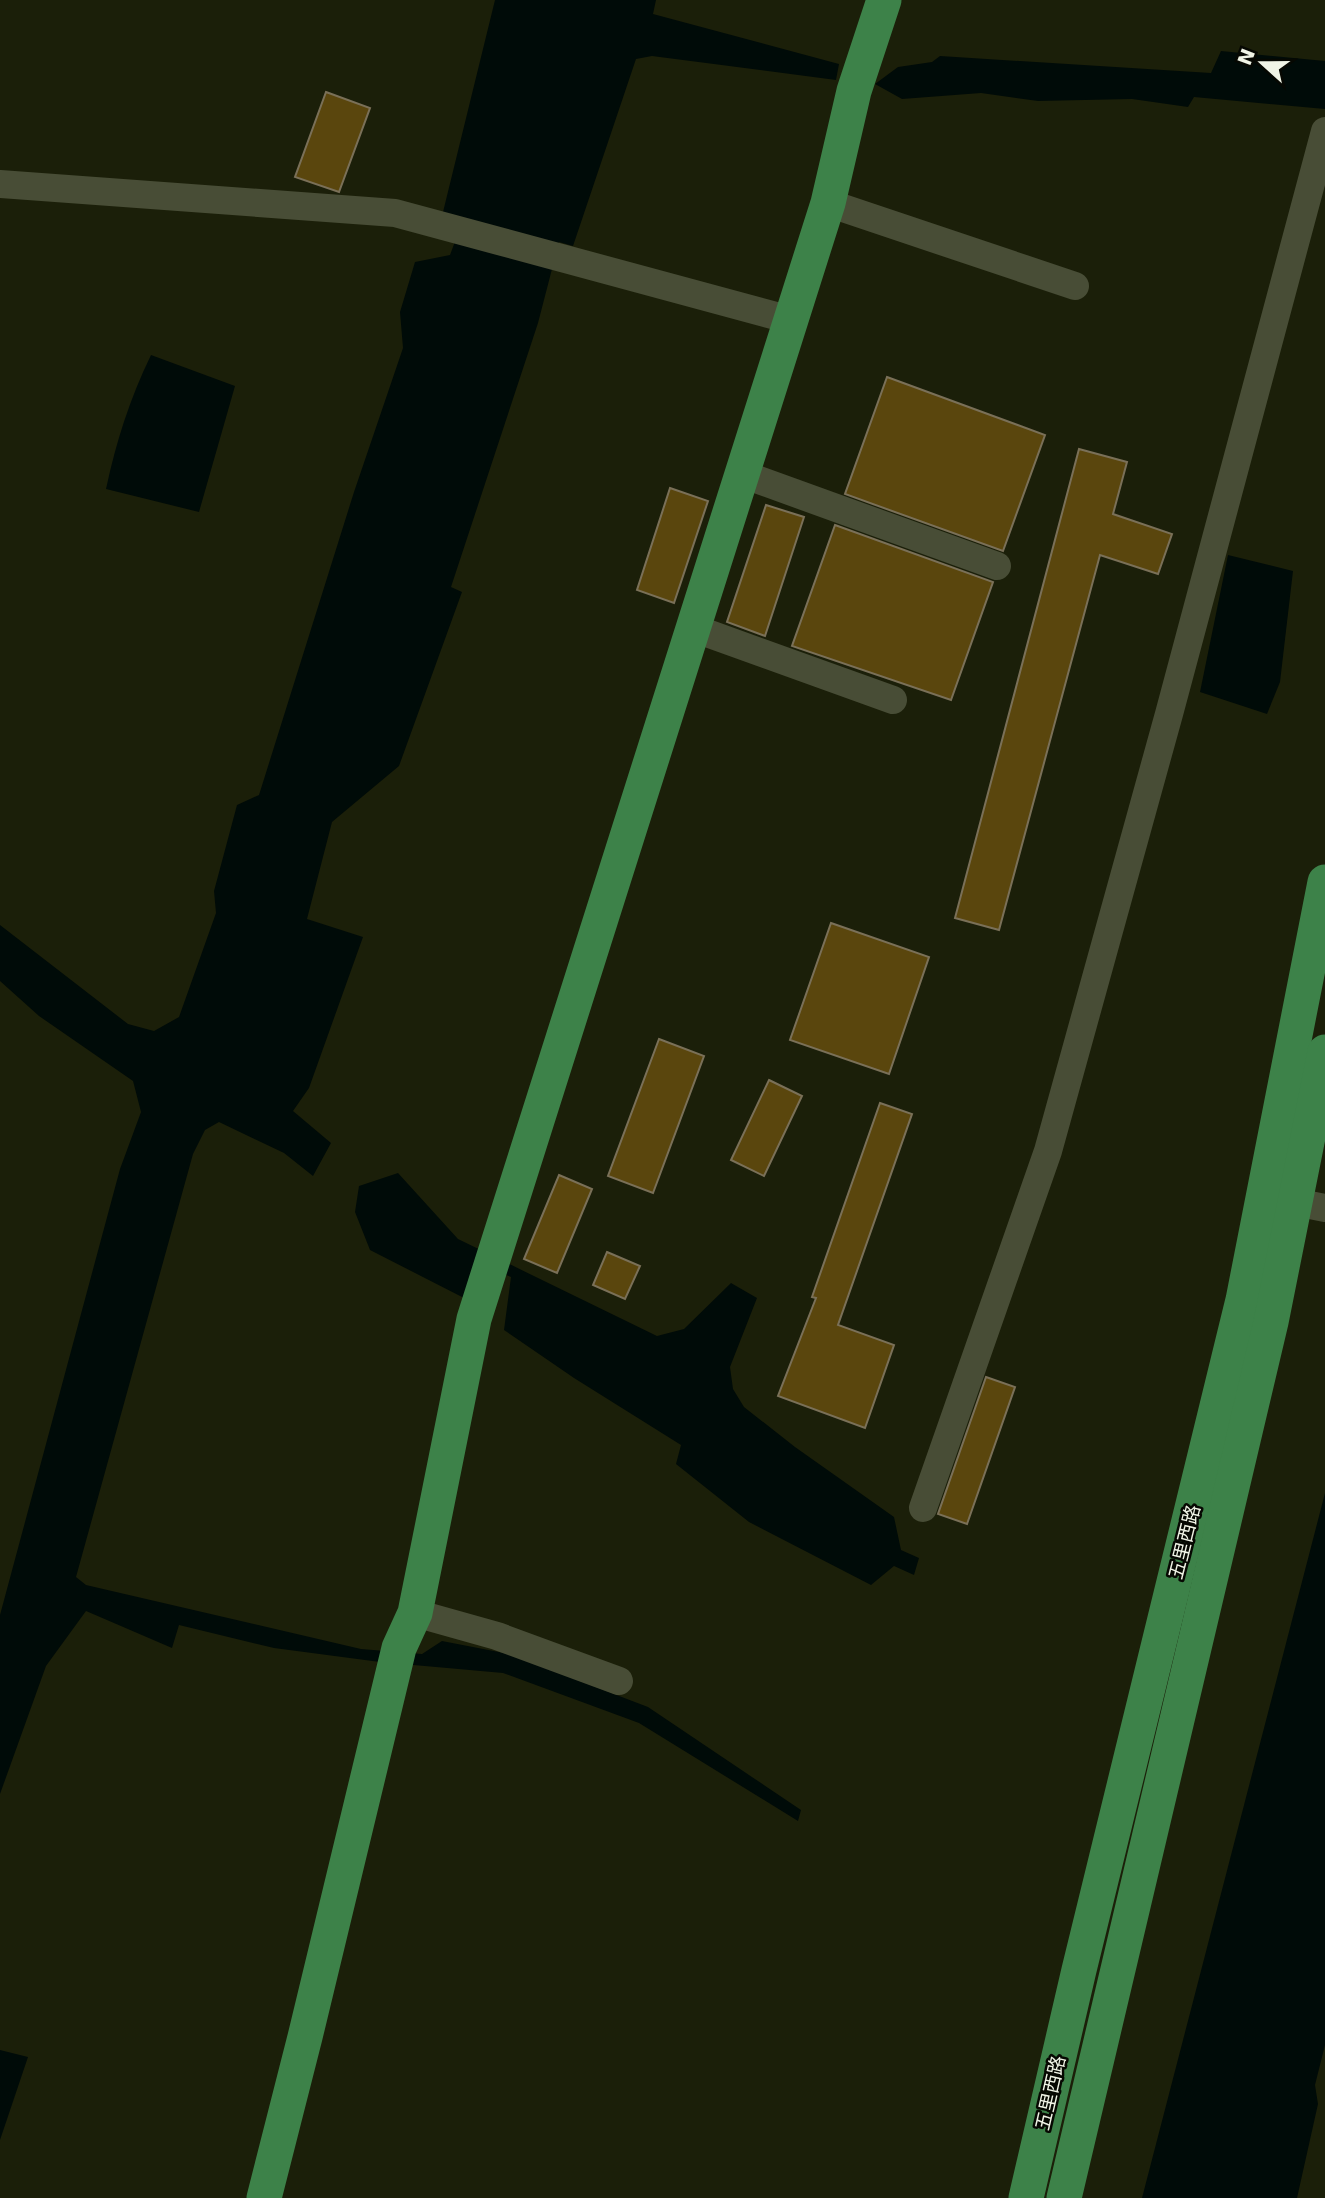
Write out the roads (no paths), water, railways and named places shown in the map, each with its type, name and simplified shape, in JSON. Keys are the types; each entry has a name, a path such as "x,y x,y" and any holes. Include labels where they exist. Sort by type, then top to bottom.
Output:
{"main road":[{"path":"264,2198 399,1648 415,1613 474,1319 828,203 854,91 884,0"},
{"name":"五里西路","path":"1026,2198 1243,1300 1325,882"},
{"name":"五里西路","path":"1063,2198 1271,1322 1310,1205 1325,1052"}],"street":[{"path":"923,1508 1048,1152 1159,753 1325,131"},
{"path":"0,184 395,213 791,320"},
{"path":"828,203 1074,286"},
{"path":"742,474 997,566"},
{"path":"693,628 893,700"},
{"path":"415,1613 497,1636 619,1681"}]}
